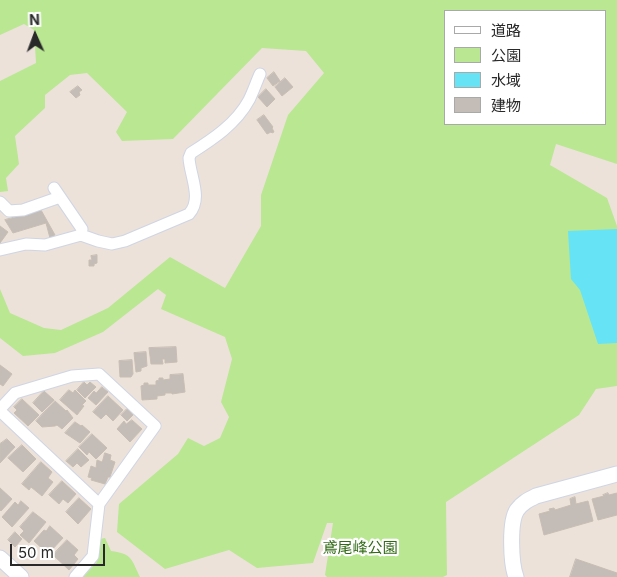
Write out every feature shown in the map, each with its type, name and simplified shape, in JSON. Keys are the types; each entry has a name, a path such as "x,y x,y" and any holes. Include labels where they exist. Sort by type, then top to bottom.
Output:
{"street":[{"path":"0,250 26,244 45,245 81,236 98,242 112,244 125,241 189,214 194,209 197,201 189,163 191,153 220,135 236,117 248,101 260,74"},
{"path":"0,202 9,211 23,210 57,193 82,229 81,236"},
{"path":"75,577 93,556 99,504 156,426 99,374 72,376 15,393 0,410 99,504"},
{"path":"516,577 512,554 512,524 516,511 525,501 536,496 617,474"},
{"path":"0,558 20,577"}],"green space":[{"name":"鳶尾峰公園","path":"0,0 617,0 617,164 556,144 550,165 607,198 617,226 617,386 596,389 579,415 446,502 447,575 443,577 327,577 325,575 333,523 327,523 313,563 257,568 229,550 165,569 117,532 119,504 178,454 188,438 204,446 220,438 229,417 221,402 232,359 225,337 161,309 166,295 158,289 103,332 55,353 23,356 0,338 0,289 10,313 44,328 61,330 108,308 170,257 225,288 261,226 261,195 288,115 324,73 306,51 262,48 173,139 122,141 116,132 127,112 87,73 70,75 45,95 45,108 15,136 19,164 6,178 8,191 0,192 0,81 36,63 34,30 24,24 0,35"},
{"path":"105,538 111,551 124,554 130,558 140,577 83,577 97,562 100,539"}],"water":[{"path":"617,229 617,343 598,344 580,290 571,279 568,231"}],"building":[{"path":"274,72 280,81 273,86 267,78"},
{"path":"285,78 293,87 282,96 275,87"},
{"path":"78,86 82,90 76,98 70,92"},
{"path":"266,89 275,99 267,107 258,97"},
{"path":"264,115 273,127 274,132 267,134 257,120"},
{"path":"41,210 55,235 50,238 46,223 13,233 5,220"},
{"path":"0,226 8,232 0,243"},
{"path":"97,255 97,263 94,266 89,266 89,260 92,260 91,256"},
{"path":"176,347 177,362 165,363 165,359 162,359 163,364 151,364 149,348"},
{"path":"146,352 147,366 141,368 141,371 136,372 134,353"},
{"path":"132,360 133,374 131,377 120,377 119,361"},
{"path":"0,365 12,374 3,386 0,384"},
{"path":"183,374 185,392 165,393 165,395 157,396 157,399 142,400 141,386 144,383 156,385 156,381 159,378 163,378 163,380 170,379 170,375"},
{"path":"84,382 87,385 90,382 96,387 85,398 77,390"},
{"path":"102,387 108,392 96,405 88,398 94,391 96,393"},
{"path":"69,390 73,393 75,390 86,401 77,415 60,400"},
{"path":"44,391 54,400 42,412 33,403"},
{"path":"108,396 123,410 113,421 106,414 101,419 93,412"},
{"path":"22,399 39,415 28,426 14,413 17,410 14,407"},
{"path":"55,401 67,410 73,418 62,429 57,425 42,427 36,421"},
{"path":"127,409 133,415 127,421 121,415"},
{"path":"132,420 142,429 130,442 117,429 124,421 126,424"},
{"path":"75,422 90,432 80,443 65,433"},
{"path":"92,434 107,448 96,459 89,452 87,455 79,447"},
{"path":"7,439 15,447 0,463 0,444"},
{"path":"22,445 36,459 23,472 8,458"},
{"path":"78,449 89,460 81,467 77,463 73,467 66,461"},
{"path":"105,453 111,455 110,460 115,462 110,477 108,477 105,484 91,480 92,478 88,477 91,466 96,468 97,460 102,462"},
{"path":"41,462 52,472 48,478 53,482 42,496 31,487 29,490 22,484"},
{"path":"62,481 76,494 68,503 63,499 59,504 49,495"},
{"path":"0,488 12,499 1,511 0,510"},
{"path":"608,493 609,495 617,493 617,515 598,520 592,499"},
{"path":"575,497 576,504 588,501 593,521 544,535 539,514 550,511 549,509 554,508 555,510 571,505 570,499"},
{"path":"79,498 91,509 78,524 66,512"},
{"path":"21,501 29,508 12,527 2,517 15,502 18,505"},
{"path":"33,512 46,522 29,543 20,535 24,531 20,527"},
{"path":"50,526 63,538 48,554 34,541"},
{"path":"15,532 22,539 15,547 8,540"},
{"path":"67,540 78,550 74,555 78,559 69,570 53,555"},
{"path":"576,559 617,573 617,577 570,577"}]}
